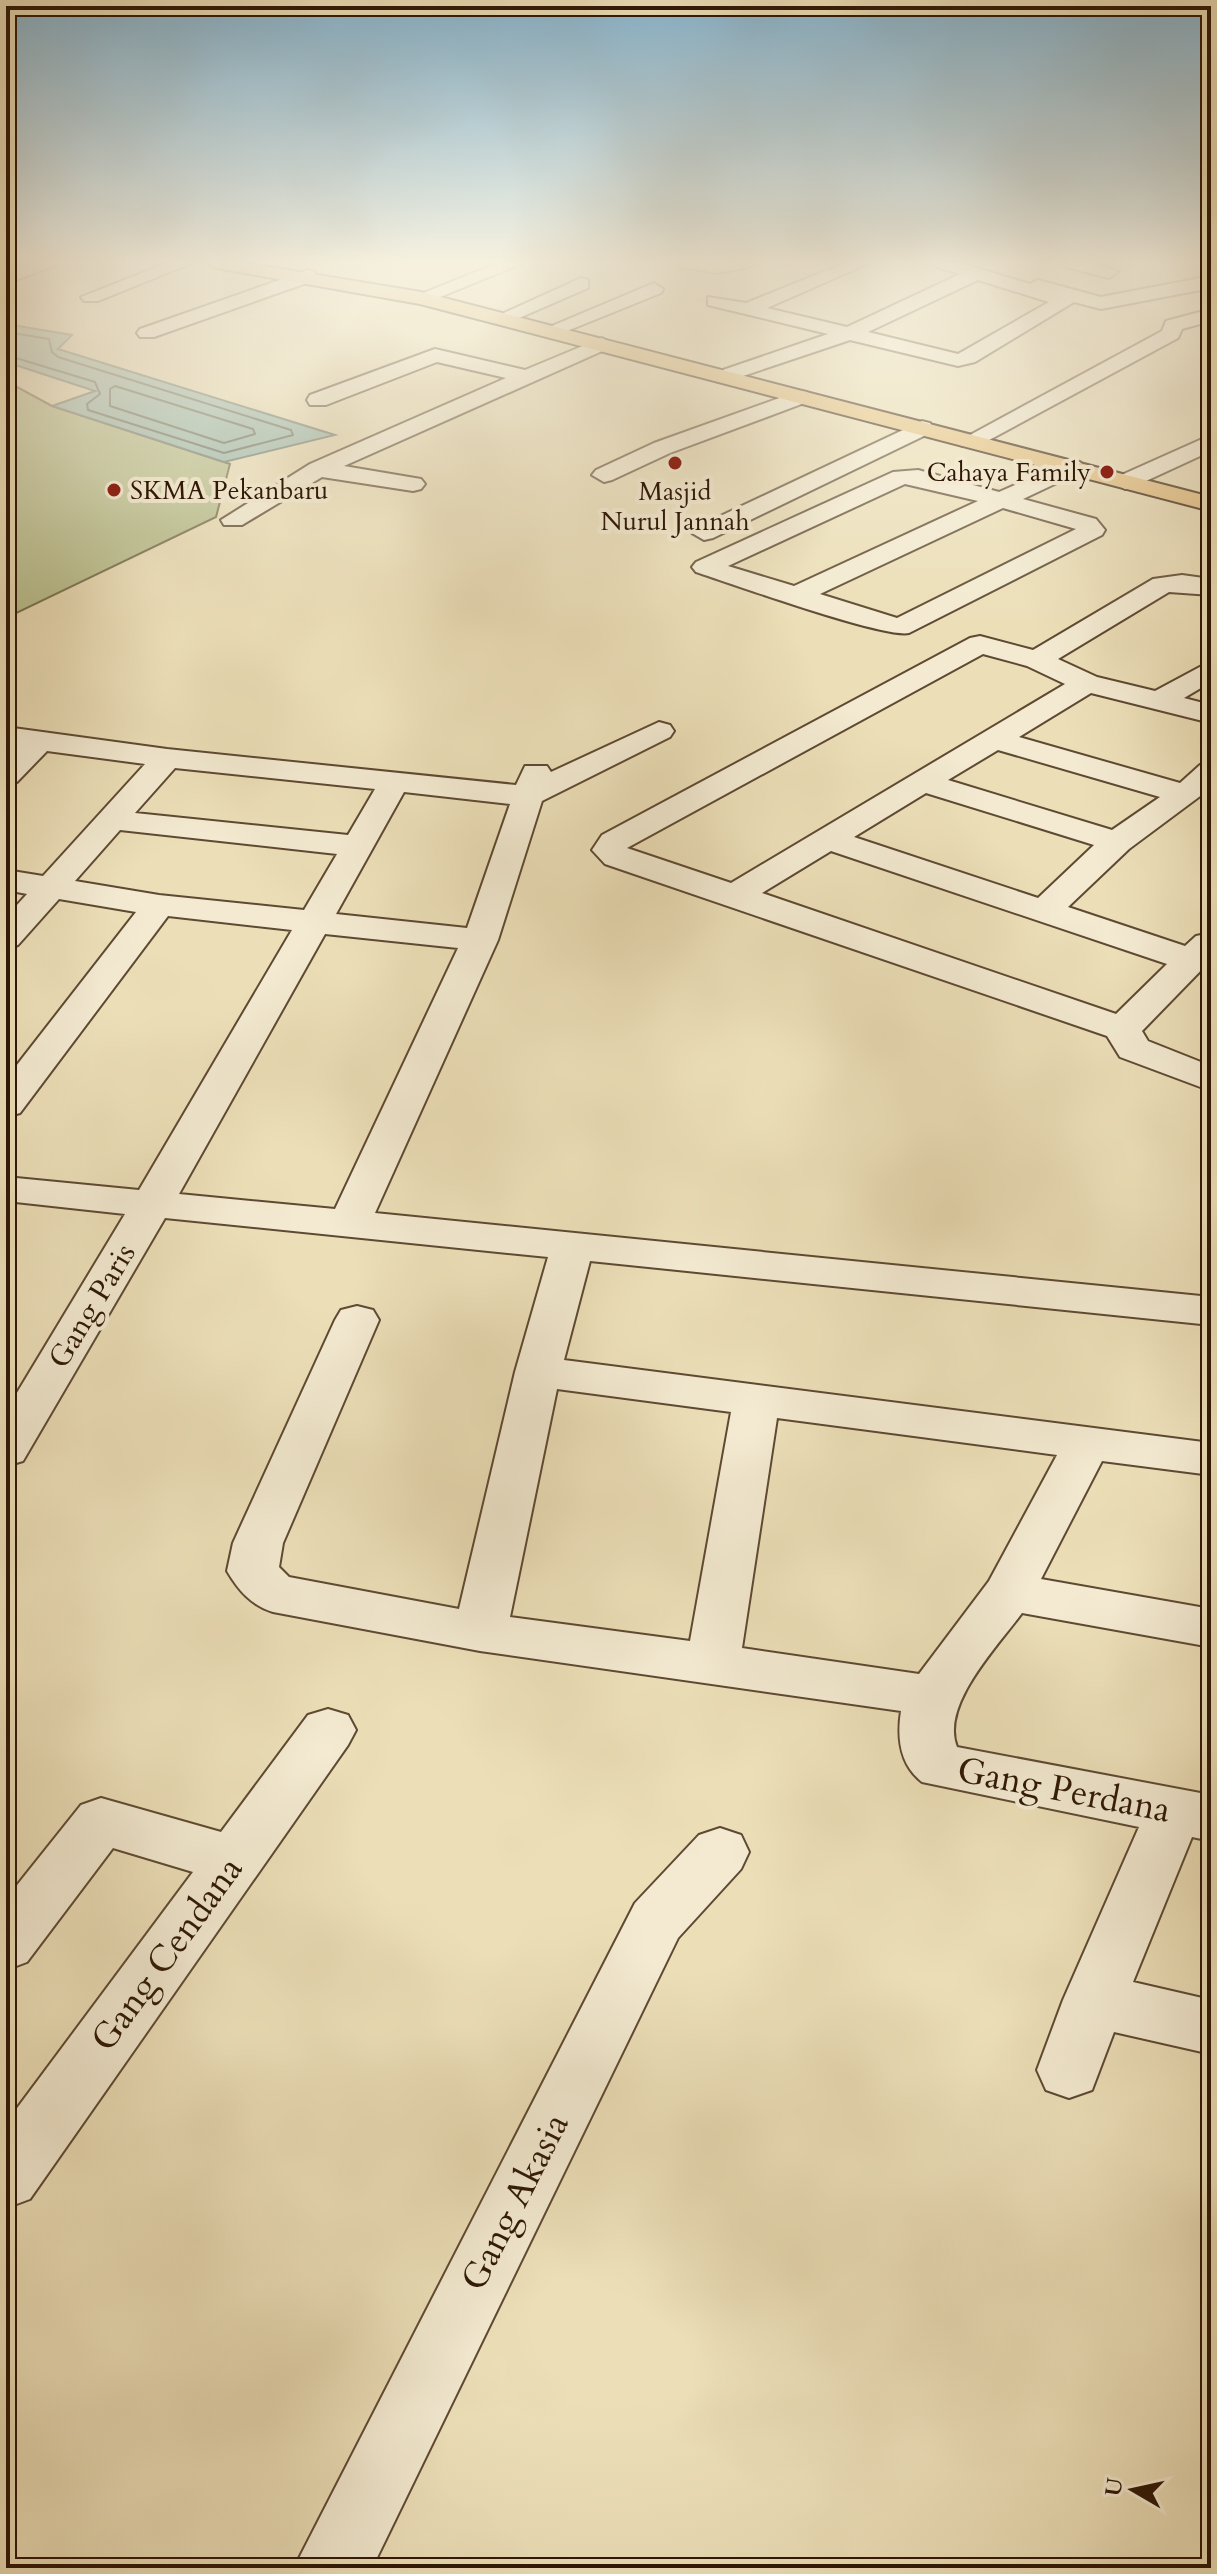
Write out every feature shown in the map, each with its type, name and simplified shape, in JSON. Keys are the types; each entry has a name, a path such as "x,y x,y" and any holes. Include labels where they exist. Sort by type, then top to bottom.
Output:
{"main road":[{"path":"749,383 1211,504"}],"street":[{"path":"318,400 362,383"},
{"path":"233,520 318,469 513,383"},
{"path":"970,441 1079,383"},
{"path":"604,475 662,448 799,397"},
{"path":"691,539 922,428"},
{"path":"1125,482 1211,442"},
{"path":"794,596 1072,467"},
{"path":"318,469 413,484"},
{"path":"901,477 918,477 998,502 1087,524 1093,530 899,627 705,567 901,477"},
{"path":"1037,660 1162,585 1182,583 1211,587"},
{"path":"1211,714 1162,699 1087,683 1037,660 980,644 614,842 608,850 617,857 1122,1029 1133,1049 1211,1079"},
{"path":"1162,699 1211,670"},
{"path":"735,895 1087,683"},
{"path":"6,736 167,758 394,783 532,784 659,731"},
{"path":"994,739 1185,794"},
{"path":"6,775 40,741"},
{"path":"6,938 167,758"},
{"path":"1044,911 1117,842 1211,772"},
{"path":"923,782 1117,842"},
{"name":"Gang Paris","path":"6,1450 153,1203 394,783"},
{"path":"349,1224 480,940 532,784"},
{"path":"112,820 356,846"},
{"path":"828,839 1044,911 1201,950"},
{"path":"6,880 159,905 480,940"},
{"path":"6,1105 159,905"},
{"path":"1122,1029 1201,950"},
{"path":"6,1189 1211,1311"},
{"path":"480,1632 538,1372 573,1246"},
{"path":"357,1320 258,1543 253,1571 273,1593 480,1632 908,1691 930,1700 1009,1592 1087,1443"},
{"path":"538,1372 1087,1443 1209,1452"},
{"path":"713,1662 756,1402"},
{"path":"1009,1592 1211,1628"},
{"name":"Gang Perdana","path":"930,1700 926,1749 933,1761 942,1766 1192,1815"},
{"name":"Gang Cendana","path":"6,2177 328,1730"},
{"path":"1069,2070 1094,2000 1192,1815"},
{"path":"6,1944 101,1821 234,1860"},
{"name":"Gang Akasia","path":"332,2568 656,1921 720,1852"},
{"path":"1094,2000 1211,2027"}],"green space":[{"name":"SKMA Pekanbaru","path":"6,383 52,406 230,464 216,517 6,618"}],"water":[{"path":"71,383 168,383 335,435 224,462 52,406 95,391"}],"place":[{"name":"Masjid Nurul Jannah","path":"675,463"},
{"name":"Cahaya Family","path":"1107,472"},
{"name":"SKMA Pekanbaru","path":"114,490"}]}
